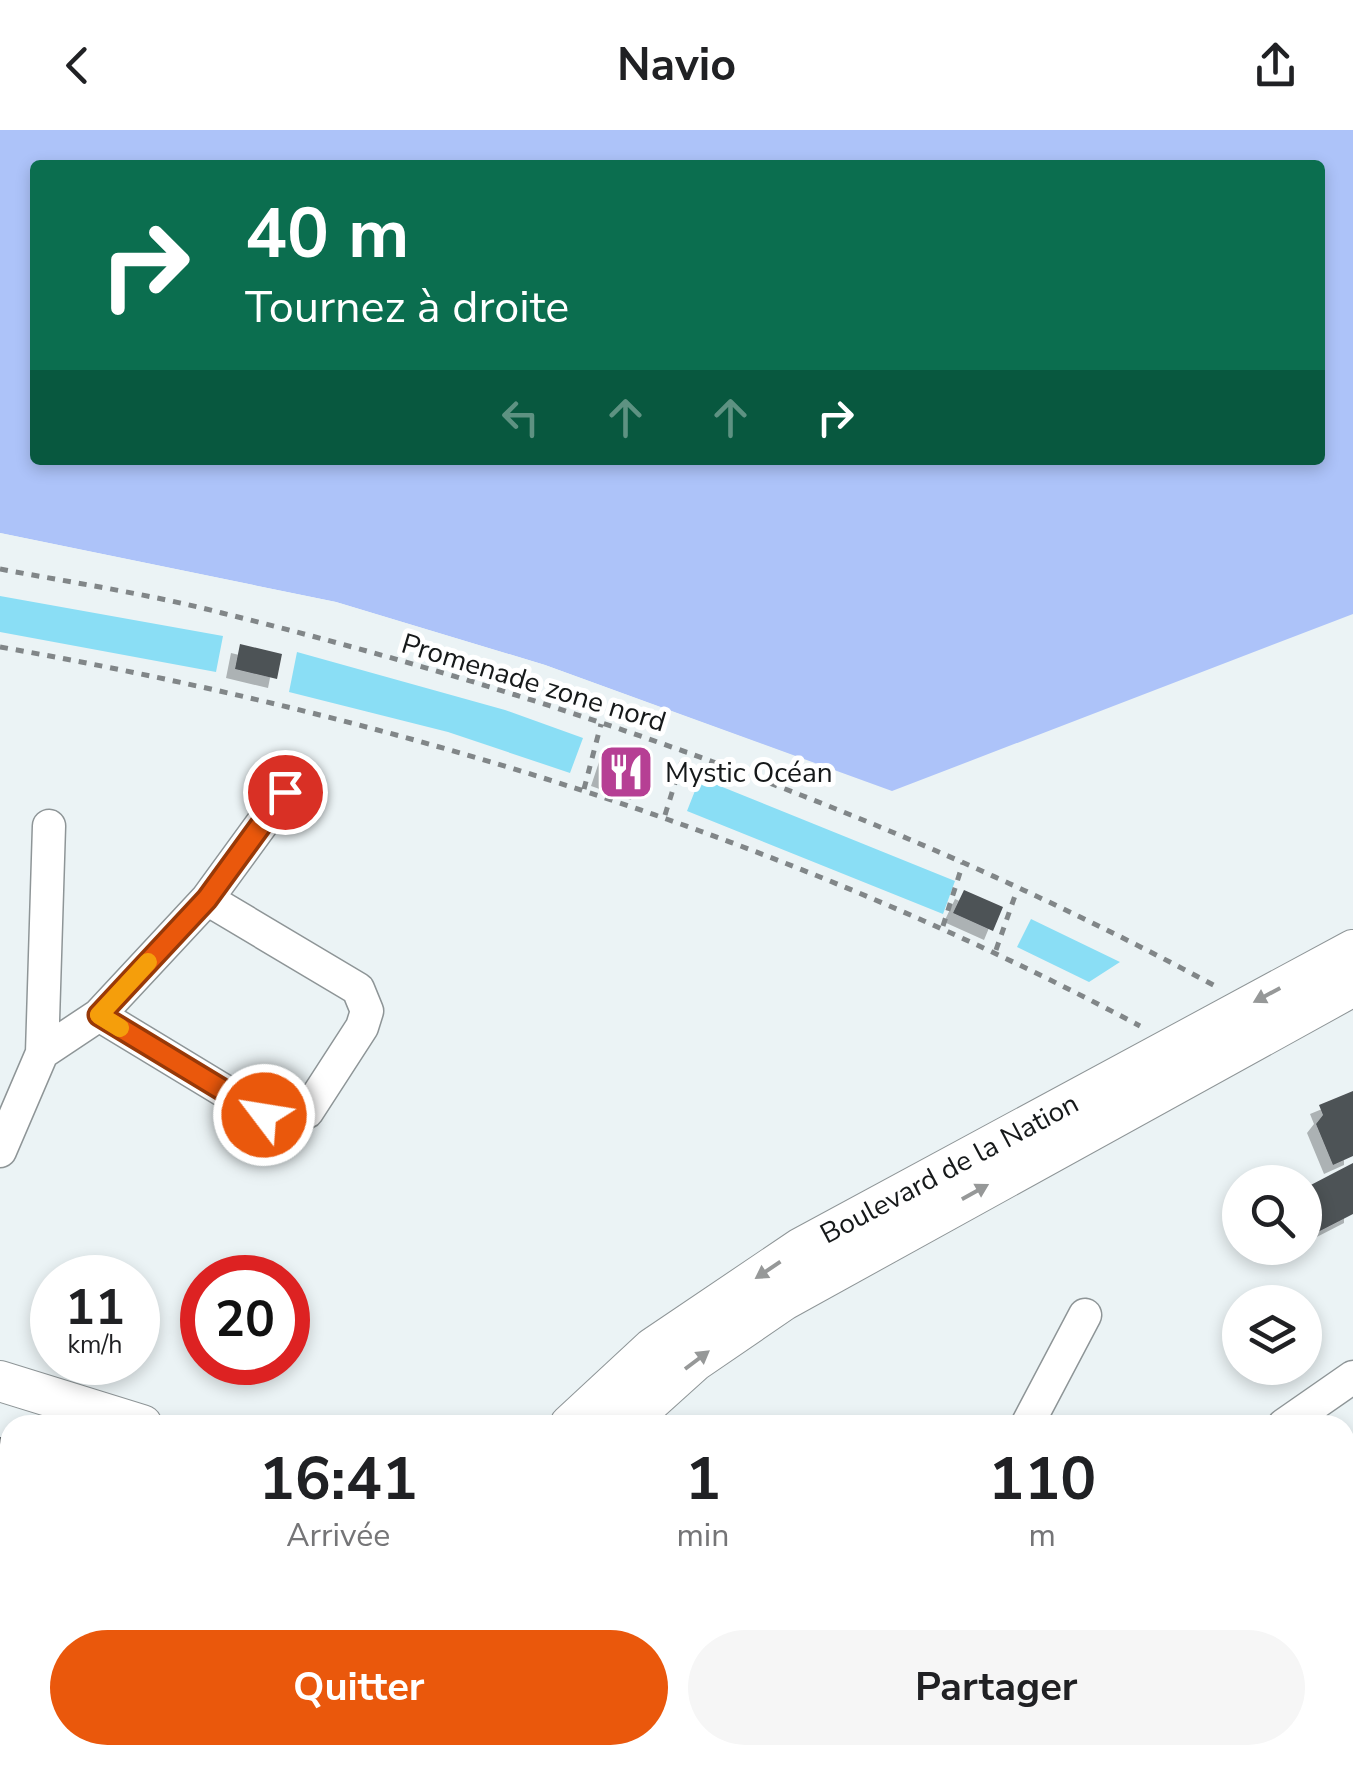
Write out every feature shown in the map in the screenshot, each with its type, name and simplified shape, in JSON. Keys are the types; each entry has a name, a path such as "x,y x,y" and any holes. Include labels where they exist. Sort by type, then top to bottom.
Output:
{"main road":[{"name":"Boulevard de la Nation","path":"581,1415 653,1348 801,1248 1353,950"},
{"name":"Boulevard de la Nation","path":"635,1415 695,1361 784,1300 1353,986"},
{"path":"0,1381 110,1415"}],"street":[{"path":"42,1054 99,1015 207,899 285,792"},
{"path":"0,1151 42,1054 49,826"},
{"path":"99,1015 264,1115 287,1120 308,1112 362,1027 367,1011 358,989 207,899"},
{"path":"1032,1415 1085,1316"},
{"path":"1298,1415 1353,1377"}],"path":[{"name":"Promenade zone nord","path":"0,569 220,612 453,675 685,751 962,863 1250,1004"},
{"path":"0,647 227,692 478,756 665,815 996,950 1177,1045"},
{"path":"584,789 601,723"},
{"path":"665,815 685,751"},
{"path":"942,926 962,863"},
{"path":"996,950 1017,890"}],"shaded area":[{"path":"0,130 1353,130 1353,614 892,791 545,665 336,602 0,533"},
{"path":"0,596 223,636 216,672 0,632"},
{"path":"297,652 505,710 583,738 570,773 448,732 289,692"},
{"path":"700,778 955,881 943,914 687,811"},
{"path":"1031,919 1120,962 1089,982 1017,947"}],"pier":[{"path":"0,533 336,602 545,665 898,794 890,796 544,670 334,607 0,538"}],"building":[{"path":"240,644 282,654 277,679 235,669"},
{"path":"608,753 648,767 640,791 600,777"},
{"path":"964,890 1003,907 993,931 953,913"},
{"path":"1353,1091 1353,1156 1333,1165 1316,1124 1323,1115 1319,1105"},
{"path":"1353,1163 1353,1214 1322,1230 1322,1179"}],"slow traffic":[{"path":"120,1028 99,1015 148,962"}],"place":[{"name":"Mystic Océan","path":"626,772"}],"route":[{"path":"264,1115 99,1015 207,899 285,792"}]}
